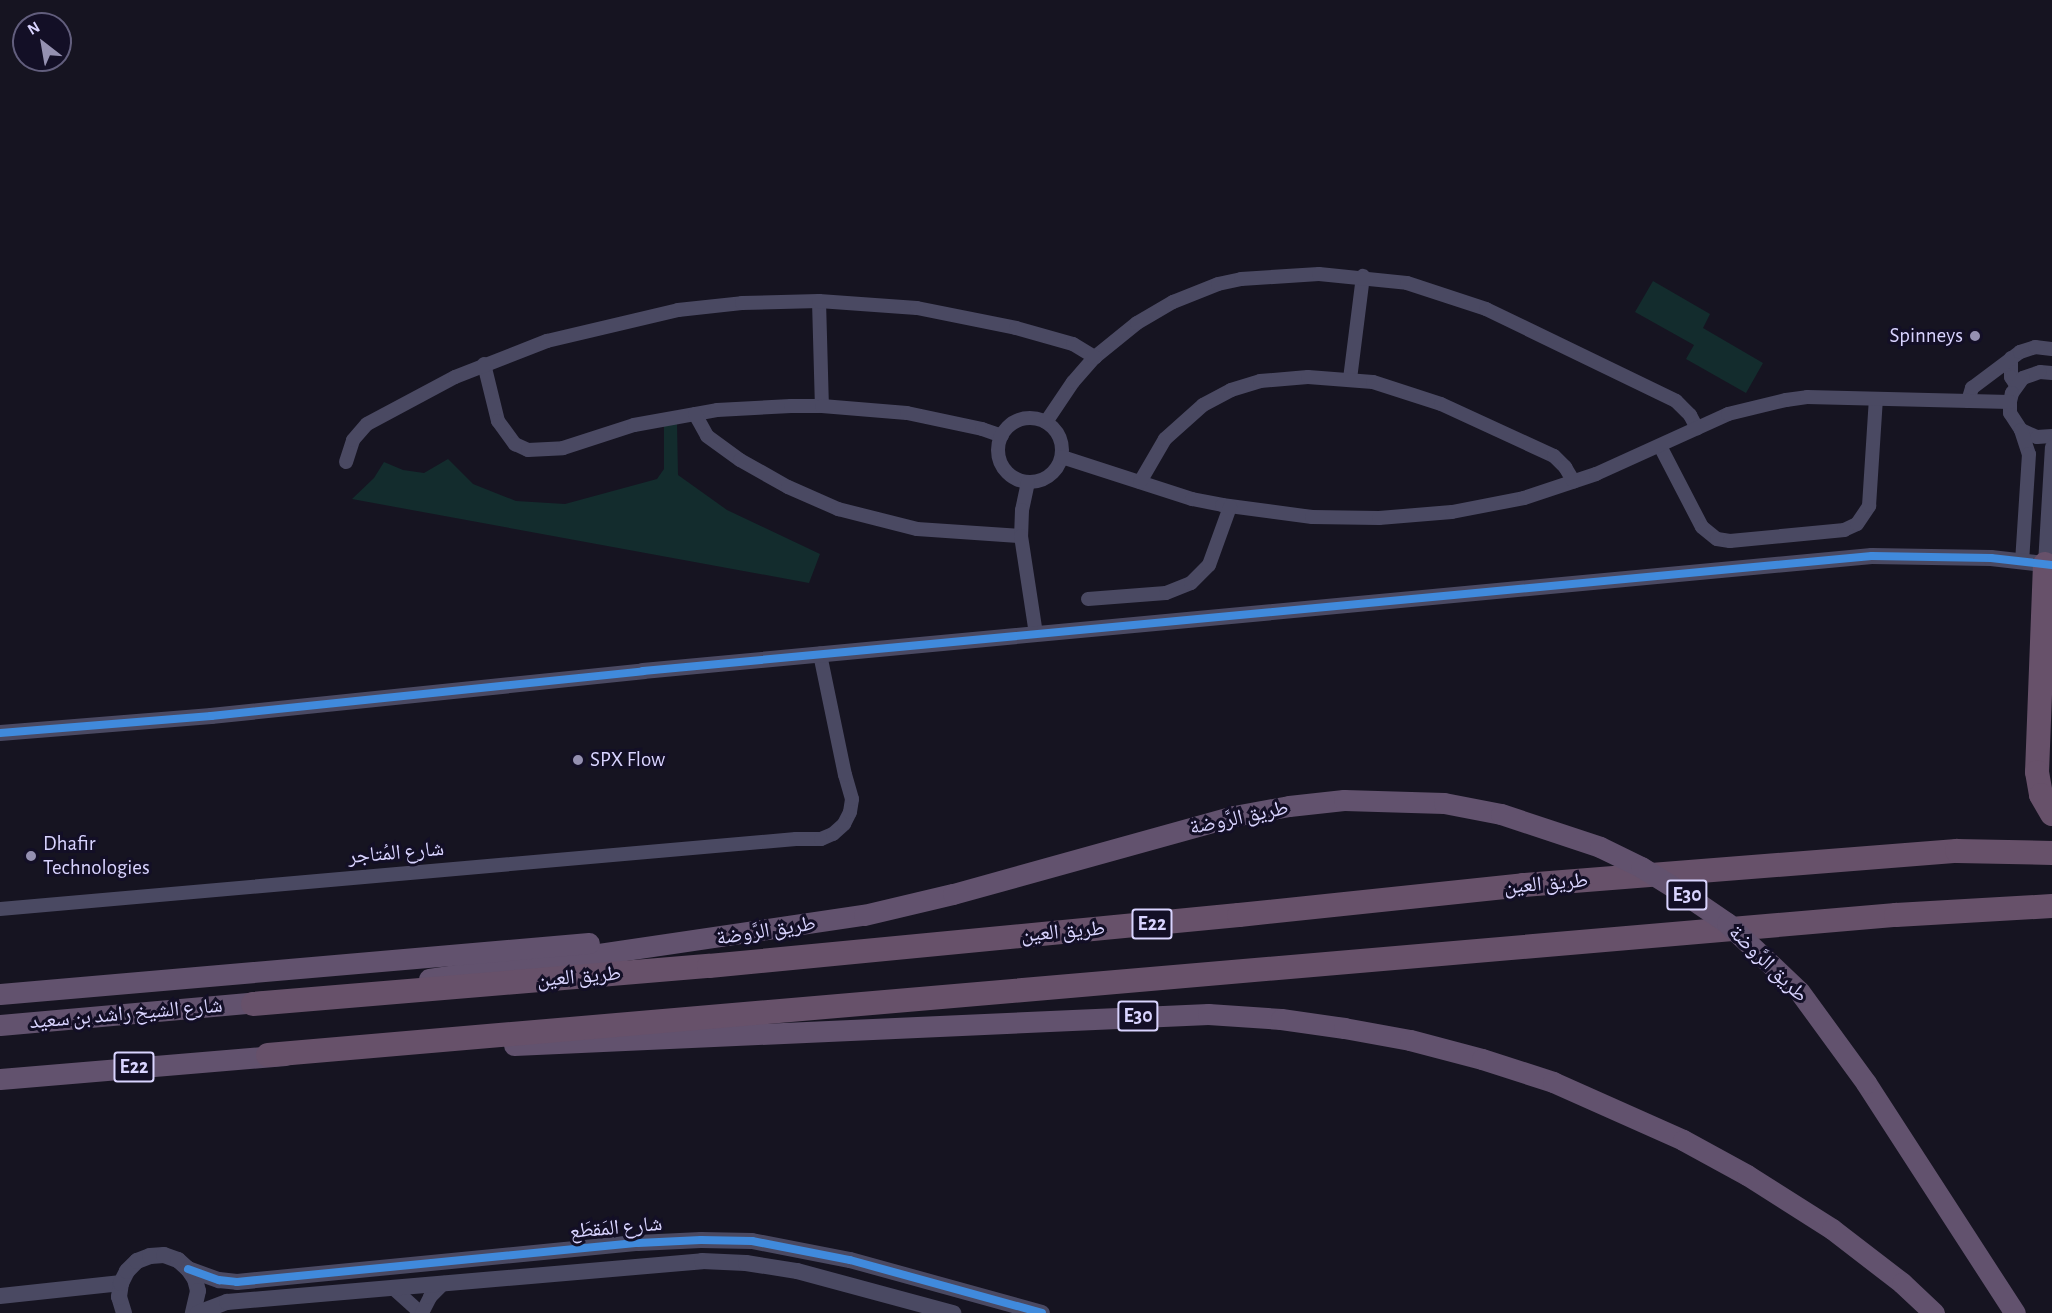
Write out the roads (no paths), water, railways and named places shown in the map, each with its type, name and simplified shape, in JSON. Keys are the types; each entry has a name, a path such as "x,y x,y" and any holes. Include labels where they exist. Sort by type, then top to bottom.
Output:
{"highway":[{"path":"2040,563 2044,621 2037,772 2041,795 2052,814"},
{"path":"2044,621 2052,598"},
{"name":"طريق الرَّوضة","path":"253,1004 795,927 864,915 953,894 1234,816 1289,806 1344,800 1444,803 1501,814 1591,843 1641,867 1686,894 1727,923 1799,990 1866,1083 2015,1313"},
{"name":"طريق العين","path":"253,1004 709,966 1523,885 1957,851 2052,853"},
{"name":"E22","path":"0,1079 1896,915 2052,906"},
{"path":"0,994 795,927"},
{"name":"شارع الشيخ راشد بن سعيد","path":"0,1025 253,1004"},
{"name":"E30","path":"268,1056 1115,1016 1208,1014 1281,1019 1344,1028 1410,1040 1522,1072 1623,1111 1673,1135 1747,1175 1832,1229 1902,1283 1934,1313"}],"street":[{"path":"1046,422 1073,382 1095,357 1155,312 1193,292 1218,284 1291,274 1364,276 1433,290 1536,331 1676,401 1690,415 1697,428"},
{"path":"1350,379 1364,276"},
{"path":"346,462 352,440 367,424 484,364 547,341 647,316 731,304 819,301 917,308 983,320 1073,344 1095,357"},
{"path":"819,301 822,406"},
{"path":"1968,401 1972,388 2011,358 2035,347 2052,349"},
{"path":"2011,358 2011,377 2016,385"},
{"path":"484,364 498,421 515,444 528,450 563,448 634,425 695,414 756,407 822,406 907,413 972,426 1002,435"},
{"path":"2040,563 2025,509 2029,454 2021,430 2010,413 2010,402 2016,385 2031,374 2052,374"},
{"path":"1140,482 1165,439 1191,414 1217,397 1260,381 1308,377 1373,382 1421,396 1538,447 1560,461 1574,482"},
{"path":"1062,457 1192,499 1230,507 1312,517 1415,516 1488,506 1574,482 1744,409 1786,400 1807,397 2010,402"},
{"path":"1660,446 1702,527 1717,539 1730,541 1844,530 1857,524 1869,506 1876,399"},
{"path":"695,414 707,436 740,460 788,487 838,508 917,529 1021,536"},
{"path":"1029,418 1046,422 1058,433 1063,448 1059,465 1046,478 1028,482 1019,480 1005,470 998,453 1002,435 1006,429 1021,419 1029,418"},
{"path":"2021,430 2037,437 2052,436"},
{"path":"2040,563 2048,510 2052,447"},
{"path":"1028,482 1022,510 1021,536 1036,634"},
{"path":"2025,509 2035,506 2048,510"},
{"path":"1088,598 1166,593 1191,584 1209,565 1230,507"},
{"path":"0,733 211,716 820,654 1872,556 2040,563"},
{"name":"شارع المُتاجر","path":"0,909 796,839 821,839 833,834 844,824 850,812 852,799 820,654"},
{"name":"شارع المَقطَع","path":"121,1283 127,1270 137,1261 150,1256 164,1256 178,1260 188,1269 219,1280 237,1282 638,1243 700,1240 752,1241 850,1260 1042,1313"},
{"name":"شارع المَقطَع","path":"198,1313 227,1302 702,1261 746,1263 797,1271 952,1313"},
{"path":"188,1269 198,1291 192,1313"},
{"path":"0,1296 121,1283 119,1297 124,1313"},
{"path":"393,1288 421,1313 430,1297 444,1283"}],"place":[{"name":"Spinneys","path":"1975,336"},
{"name":"SPX Flow","path":"578,760"},
{"name":"Dhafir Technologies","path":"31,856"}]}
